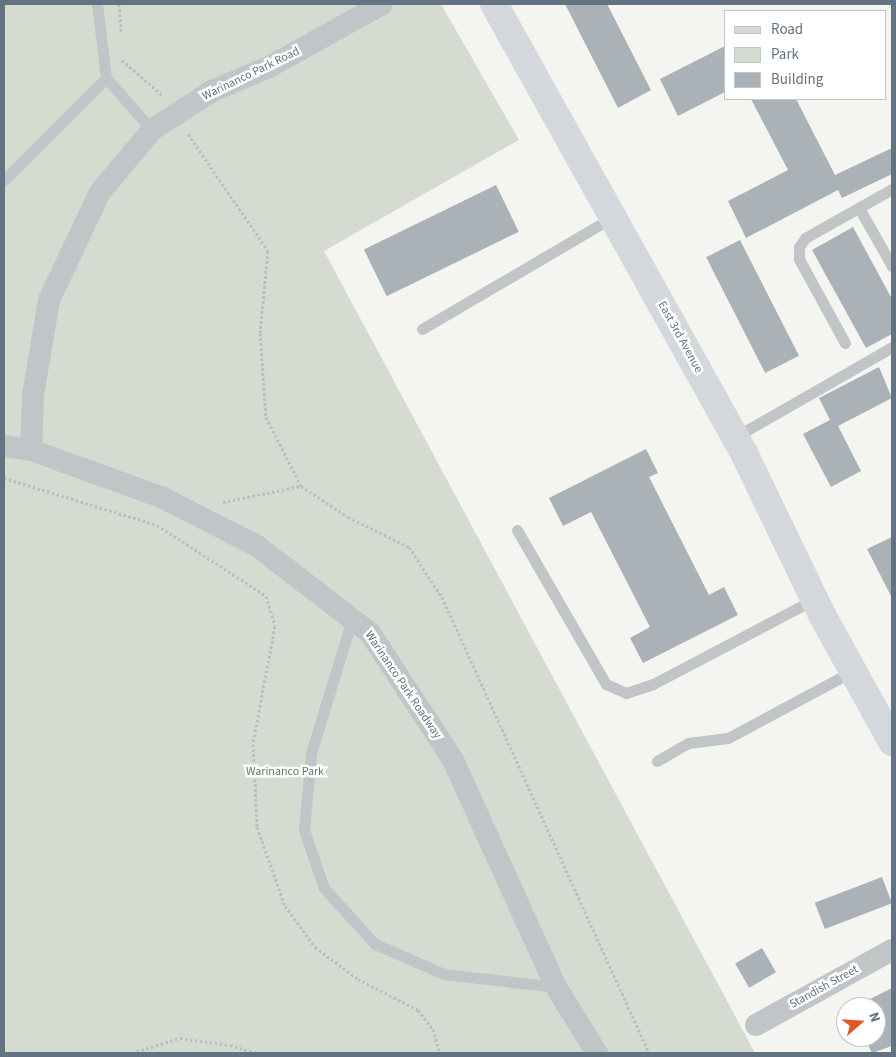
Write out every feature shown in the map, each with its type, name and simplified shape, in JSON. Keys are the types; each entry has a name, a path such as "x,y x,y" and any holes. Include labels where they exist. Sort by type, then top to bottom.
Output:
{"street":[{"name":"Warinanco Park Road","path":"31,450 33,395 49,300 100,192 152,130 212,91 270,67 382,4"},
{"name":"East 3rd Avenue","path":"494,4 736,437 815,599 892,742"},
{"name":"Warinanco Park Roadway","path":"4,446 31,450 160,497 257,546 370,633 453,760 556,987 597,1053"},
{"name":"Standish Street","path":"756,1025 892,950"}],"lane":[{"path":"97,4 106,78 152,130"},
{"path":"4,180 106,78"},
{"path":"845,343 799,259 799,248 805,238 892,190"},
{"path":"860,208 892,266"},
{"path":"422,329 613,217"},
{"path":"736,437 892,346"},
{"path":"517,530 606,684 626,693 653,684 815,599"},
{"path":"352,619 311,752 304,830 324,888 375,944 444,974 556,987"},
{"path":"657,761 688,743 728,738 854,673"}],"path":[{"path":"119,4 121,41"},
{"path":"122,51 122,60 177,114 192,143 268,251 260,333 266,416 301,486 348,517 409,547 442,597 649,1053"},
{"path":"4,478 157,525 266,596 276,626 253,744 257,827 285,906 315,947 358,979 418,1010 433,1029 440,1053"},
{"path":"132,1053 180,1038 230,1045 256,1053"}],"green space":[{"name":"Warinanco Park","path":"4,4 441,4 519,140 324,251 755,1053 4,1053"}],"building":[{"path":"565,4 607,4 651,90 618,108"},
{"path":"724,47 724,93 678,116 660,79"},
{"path":"752,100 797,100 835,175 892,148 892,174 842,198 838,190 746,238 728,201 788,170"},
{"path":"496,185 519,232 387,296 364,249"},
{"path":"853,227 892,299 892,334 866,348 812,250"},
{"path":"740,240 799,356 765,373 706,257"},
{"path":"879,367 892,398 838,426 861,471 831,487 803,434 830,420 819,398"},
{"path":"646,449 658,473 649,477 709,595 724,587 738,615 643,663 630,638 650,627 591,512 563,526 549,498"},
{"path":"892,537 892,598 867,549"},
{"path":"882,877 892,903 825,929 815,903"},
{"path":"762,948 776,972 749,988 735,964"},
{"path":"892,988 892,1046 872,1053 869,1047 886,1047 886,997 874,997"}]}
